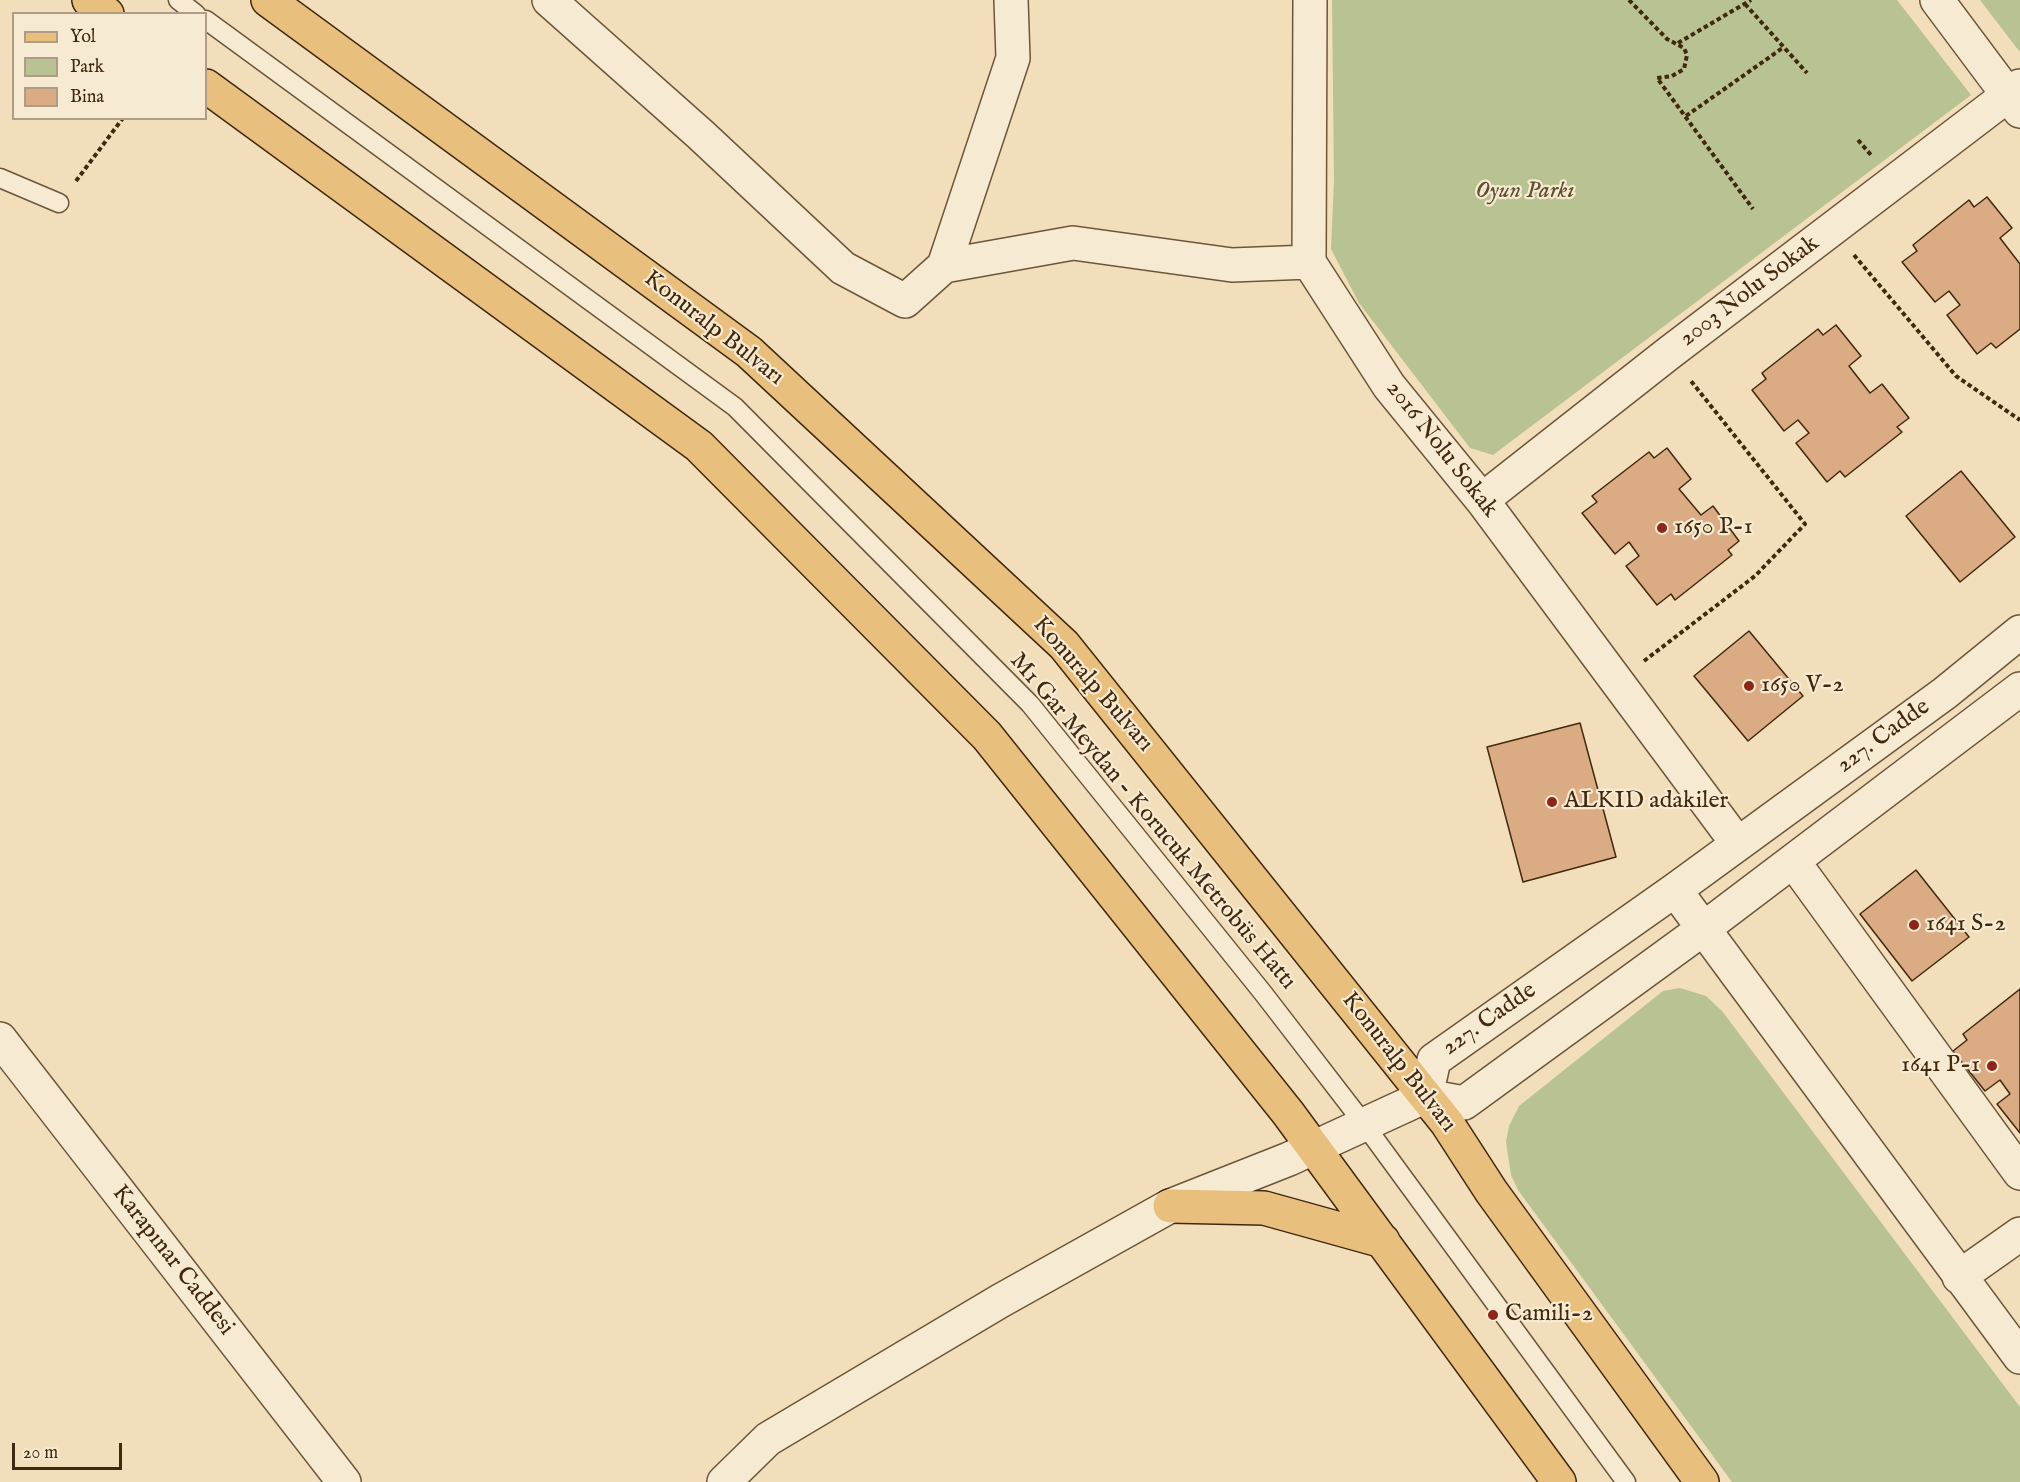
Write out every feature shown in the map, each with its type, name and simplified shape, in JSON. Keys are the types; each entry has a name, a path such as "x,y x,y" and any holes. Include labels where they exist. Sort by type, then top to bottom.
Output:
{"main road":[{"path":"89,0 104,12"},
{"name":"Konuralp Bulvarı","path":"268,0 749,352 1064,645 1447,1123 1491,1191 1702,1482"},
{"path":"207,87 699,446 987,736 1210,1013 1314,1148 1559,1482"},
{"path":"1170,1206 1263,1208 1383,1241"}],"street":[{"path":"549,0 700,135 843,268 905,301 944,266 1012,58 1011,0"},
{"path":"944,266 1073,243 1232,265 1309,262 1310,0"},
{"path":"1937,0 2016,97"},
{"name":"2003 Nolu Sokak","path":"1482,500 1669,353 1833,229 2016,97"},
{"name":"2016 Nolu Sokak","path":"1309,262 1389,386 1482,500 1737,843"},
{"name":"227. Cadde","path":"2020,632 1945,693 1675,890 1434,1060 1426,1096 1464,1103 1704,929 2020,689"},
{"path":"1793,861 2020,1173"},
{"path":"1675,890 2020,1357"},
{"name":"Karapınar Caddesi","path":"0,1039 344,1482"},
{"path":"724,1482 768,1439 1000,1301 1170,1206 1314,1148 1426,1096"},
{"path":"1959,1277 2020,1234"}],"lane":[{"path":"178,0 193,12"},
{"name":"M1 Gar Meydan - Korucuk Metrobüs Hattı","path":"207,21 735,407 1030,704 1263,993 1364,1124 1626,1482"},
{"path":"0,178 59,203"}],"path":[{"path":"1629,0 1667,39 1678,43 1688,55 1684,69 1672,76 1657,78 1753,209"},
{"path":"1678,43 1751,0"},
{"path":"1745,4 1807,73"},
{"path":"1686,116 1784,47"},
{"path":"59,203 121,120"},
{"path":"1833,229 1956,376 2020,420"},
{"path":"1618,681 1755,576 1805,524 1669,353"}],"green space":[{"name":"Oyun Parkı","path":"1332,0 1897,0 1971,95 1493,455 1470,448 1359,303 1331,249 1334,180"},
{"path":"1980,0 2020,0 2019,51"},
{"path":"1680,988 1706,996 1722,1011 2020,1407 2020,1482 1732,1482 1518,1190 1511,1175 1506,1142 1509,1126 1519,1106 1663,991"}],"building":[{"path":"1987,197 2012,228 2000,238 2020,264 2020,329 1996,348 1991,343 1977,354 1947,315 1960,305 1949,291 1935,302 1902,262 1917,251 1913,245 1969,200 1974,207"},
{"path":"1836,325 1861,356 1849,366 1870,393 1882,384 1909,418 1897,427 1902,432 1845,477 1840,471 1827,482 1796,443 1809,433 1798,420 1784,431 1752,390 1766,379 1762,373 1818,329 1823,335"},
{"name":"1650 P-1","path":"1667,448 1691,479 1679,489 1701,515 1713,506 1739,541 1728,550 1732,555 1675,600 1671,594 1657,605 1626,566 1639,556 1629,542 1615,554 1582,513 1597,502 1592,496 1649,452 1654,458"},
{"path":"1961,471 2015,537 1960,582 1906,516"},
{"name":"1650 V-2","path":"1749,631 1803,696 1748,741 1694,676"},
{"name":"ALKID adakiler","path":"1580,723 1616,857 1523,882 1487,747"},
{"name":"1641 S-2","path":"1916,870 1969,937 1912,981 1860,914"},
{"name":"1641 P-1","path":"2020,989 2020,1133 1997,1104 2010,1094 2000,1080 1985,1091 1953,1051 1967,1040 1963,1034"}],"place":[{"name":"1650 P-1","path":"1662,528"},
{"name":"1650 V-2","path":"1749,686"},
{"name":"ALKID adakiler","path":"1552,802"},
{"name":"1641 S-2","path":"1914,925"},
{"name":"1641 P-1","path":"1992,1066"},
{"name":"Camili-2","path":"1493,1315"}]}
